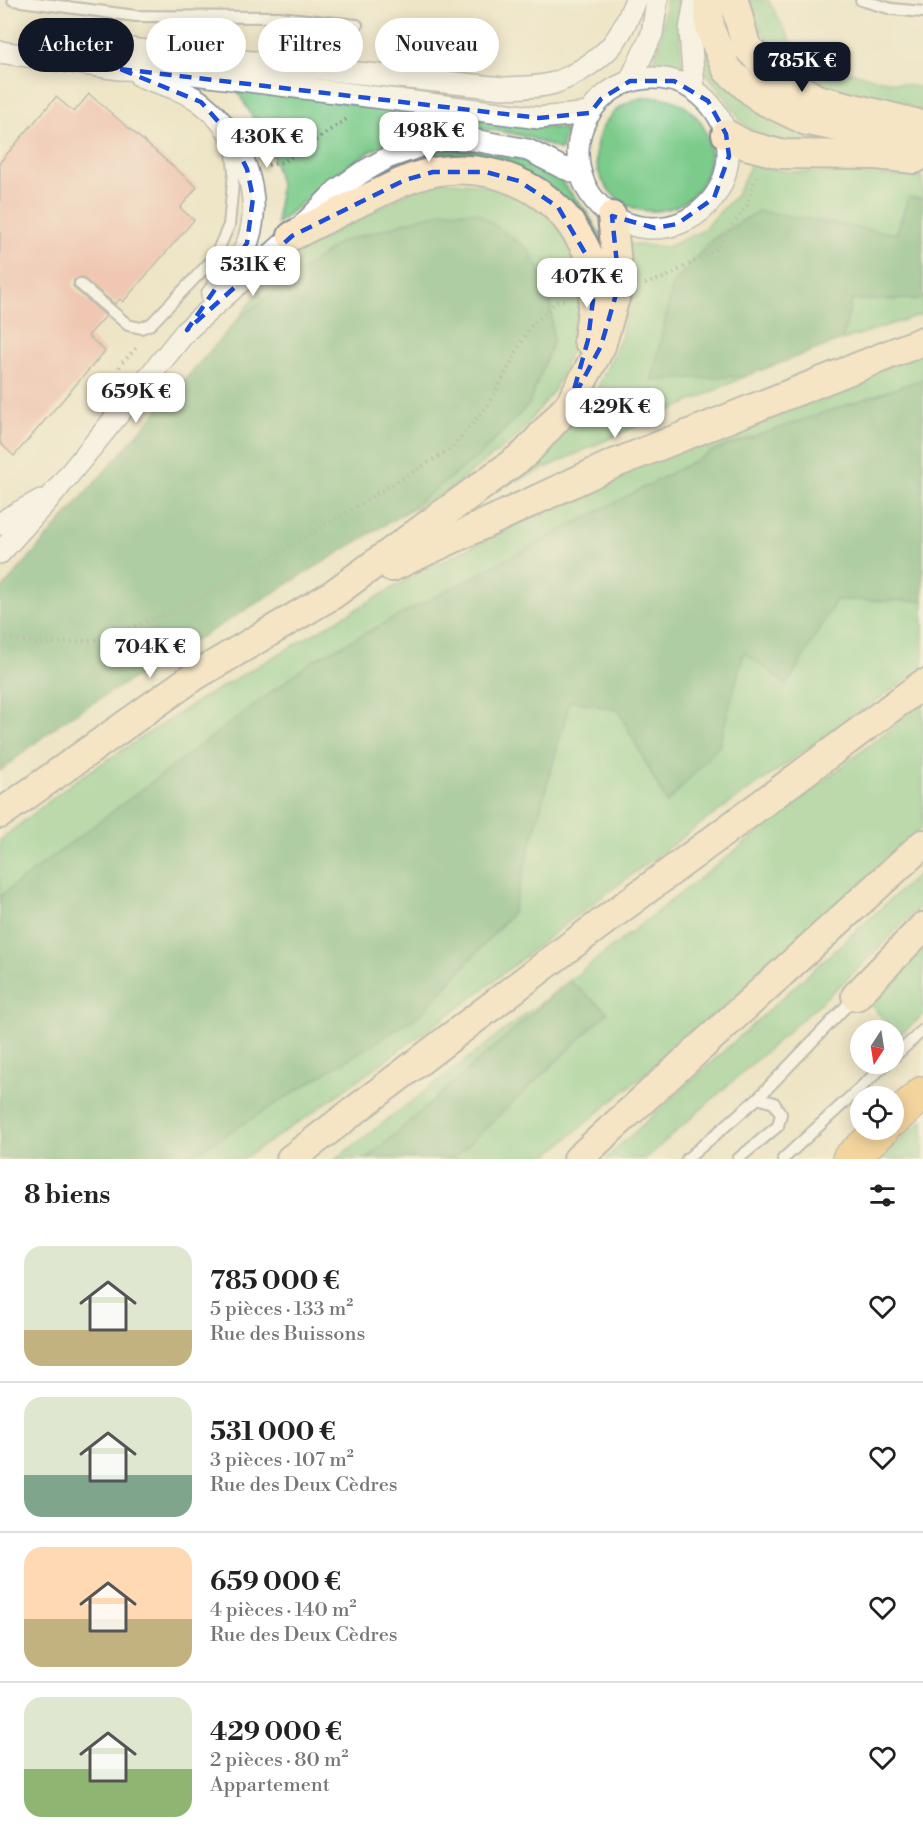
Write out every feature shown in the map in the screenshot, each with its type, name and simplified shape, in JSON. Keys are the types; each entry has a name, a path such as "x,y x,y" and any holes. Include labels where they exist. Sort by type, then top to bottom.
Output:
{"highway":[{"path":"904,1110 923,1093"},
{"path":"849,1159 871,1140"}],"main road":[{"path":"708,0 710,29 728,70 761,99 807,121 923,143"},
{"path":"734,0 746,46 772,73 817,99 923,124"},
{"path":"726,134 746,145 780,154 876,155 923,160"},
{"path":"292,236 405,180 433,172 458,170 486,172 519,181 558,207 577,233 606,288"},
{"path":"332,595 525,454 570,404 606,288 612,216"},
{"path":"0,814 193,677 332,595 611,465 923,341"},
{"path":"291,1159 565,950 923,684"},
{"path":"578,1159 923,844"},
{"path":"856,996 923,927"}],"street":[{"path":"134,50 503,88 529,87 554,83 596,59 612,45 626,23 636,0"},
{"path":"630,81 652,34 657,0"},
{"path":"694,89 690,30 695,0"},
{"path":"0,52 18,55"},
{"path":"134,70 174,71 539,118 590,113"},
{"path":"0,553 54,493 187,330 238,260 247,243 252,225 254,198 247,169 231,135 201,102 172,88 128,72"},
{"path":"652,78 674,81 694,89 708,101 719,117 726,134 729,156 724,178 714,198 698,214 677,224 655,228 633,225 612,216 593,198 581,174 578,153 581,132 590,113 601,99 615,88 630,81 652,78"},
{"path":"187,330 292,236 337,190 389,157 446,139 485,141 528,150 561,167 581,174"},
{"path":"0,524 54,493"}],"lane":[{"path":"13,0 136,16 288,18"},
{"path":"861,0 892,9 923,12"},
{"path":"80,284 128,325 141,328 151,324 215,257 229,225 234,172 231,135"},
{"path":"687,1159 758,1098 856,996"},
{"path":"904,1047 923,1030"},
{"path":"783,1159 875,1074"},
{"path":"738,1159 778,1126 781,1114 774,1103 758,1098"}],"path":[{"path":"0,636 37,644 97,640 177,610 299,541 452,448 490,402 529,328 556,302 606,288 639,285 666,277 716,249 747,205 765,150"},
{"path":"114,382 120,365 138,344 141,328"}],"highlighted area":[{"path":"120,69 539,118 590,113 601,99 630,81 674,81 708,101 726,134 729,156 714,198 677,224 655,228 612,216 619,284 601,346 570,404 588,340 594,292 591,263 558,207 519,181 486,172 433,172 405,180 292,236 187,330 247,243 253,198 247,169 230,135 201,102"}],"green space":[{"path":"666,0 686,0 680,42 683,66 669,62 652,62 660,44"},
{"path":"747,0 768,0 793,44 825,65 923,88 923,112 849,94 796,70 771,46"},
{"path":"705,45 853,143 761,139 741,121 703,69 700,50"},
{"path":"235,88 566,129 561,150 527,137 469,128 411,135 362,156 324,184 277,224 280,184 269,143"},
{"path":"653,97 675,101 685,106 701,122 706,132 710,154 706,176 701,186 685,202 675,207 653,211 631,207 621,202 605,186 600,176 596,154 600,132 605,122 621,106 631,101"},
{"path":"440,149 482,150 533,162 558,177 587,213 600,235 608,259 502,164 357,188 356,184 405,159"},
{"path":"751,164 784,171 923,177 923,199 908,198 896,234 758,211 653,380 746,376 517,481 592,400 622,336 629,276 628,244 667,247 702,231 737,194"},
{"path":"431,180 487,185 524,198 552,217 572,249 582,287 577,335 555,389 516,438 437,498 401,515 480,455 529,404 553,341 550,288 340,242 237,320 264,285 305,248"},
{"path":"909,197 923,199 923,299 852,300 842,340 746,376 652,380 673,284 711,240 758,211 896,234"},
{"path":"444,211 476,212 528,249 550,288 553,341 529,404 480,455 401,515 63,721 0,771 0,591 237,320 340,242"},
{"path":"923,299 923,314 842,340 852,300"},
{"path":"923,353 923,379 717,449 0,897 0,840 72,783 199,700 417,574 558,503 675,449"},
{"path":"923,379 923,601 836,600 787,685 744,652 719,746 667,803 618,710 570,700 512,913 420,1015 186,1159 0,1159 0,896 314,660 717,449"},
{"path":"836,600 923,601 923,668 699,825 572,919 472,998 308,1116 243,1159 185,1159 423,1011 512,914 570,700 618,710 667,803 719,746 744,651 787,685"},
{"path":"923,703 923,827 755,981 543,1159 453,1159 608,1012 569,981"},
{"path":"923,870 923,904 846,980 645,1159 605,1159"},
{"path":"923,940 923,1015 904,1032 904,1020 884,1020 867,1001"},
{"path":"569,981 367,1159 336,1159"},
{"path":"569,981 608,1012 453,1159 367,1159"},
{"path":"923,1120 923,1159 878,1159 900,1140 904,1140 904,1136"}],"building":[{"path":"89,94 197,187 180,208 194,220 123,302 120,299 115,304 82,277 74,280 75,289 106,316 88,336 105,351 14,456 0,443 0,162 56,97 74,112"}]}
